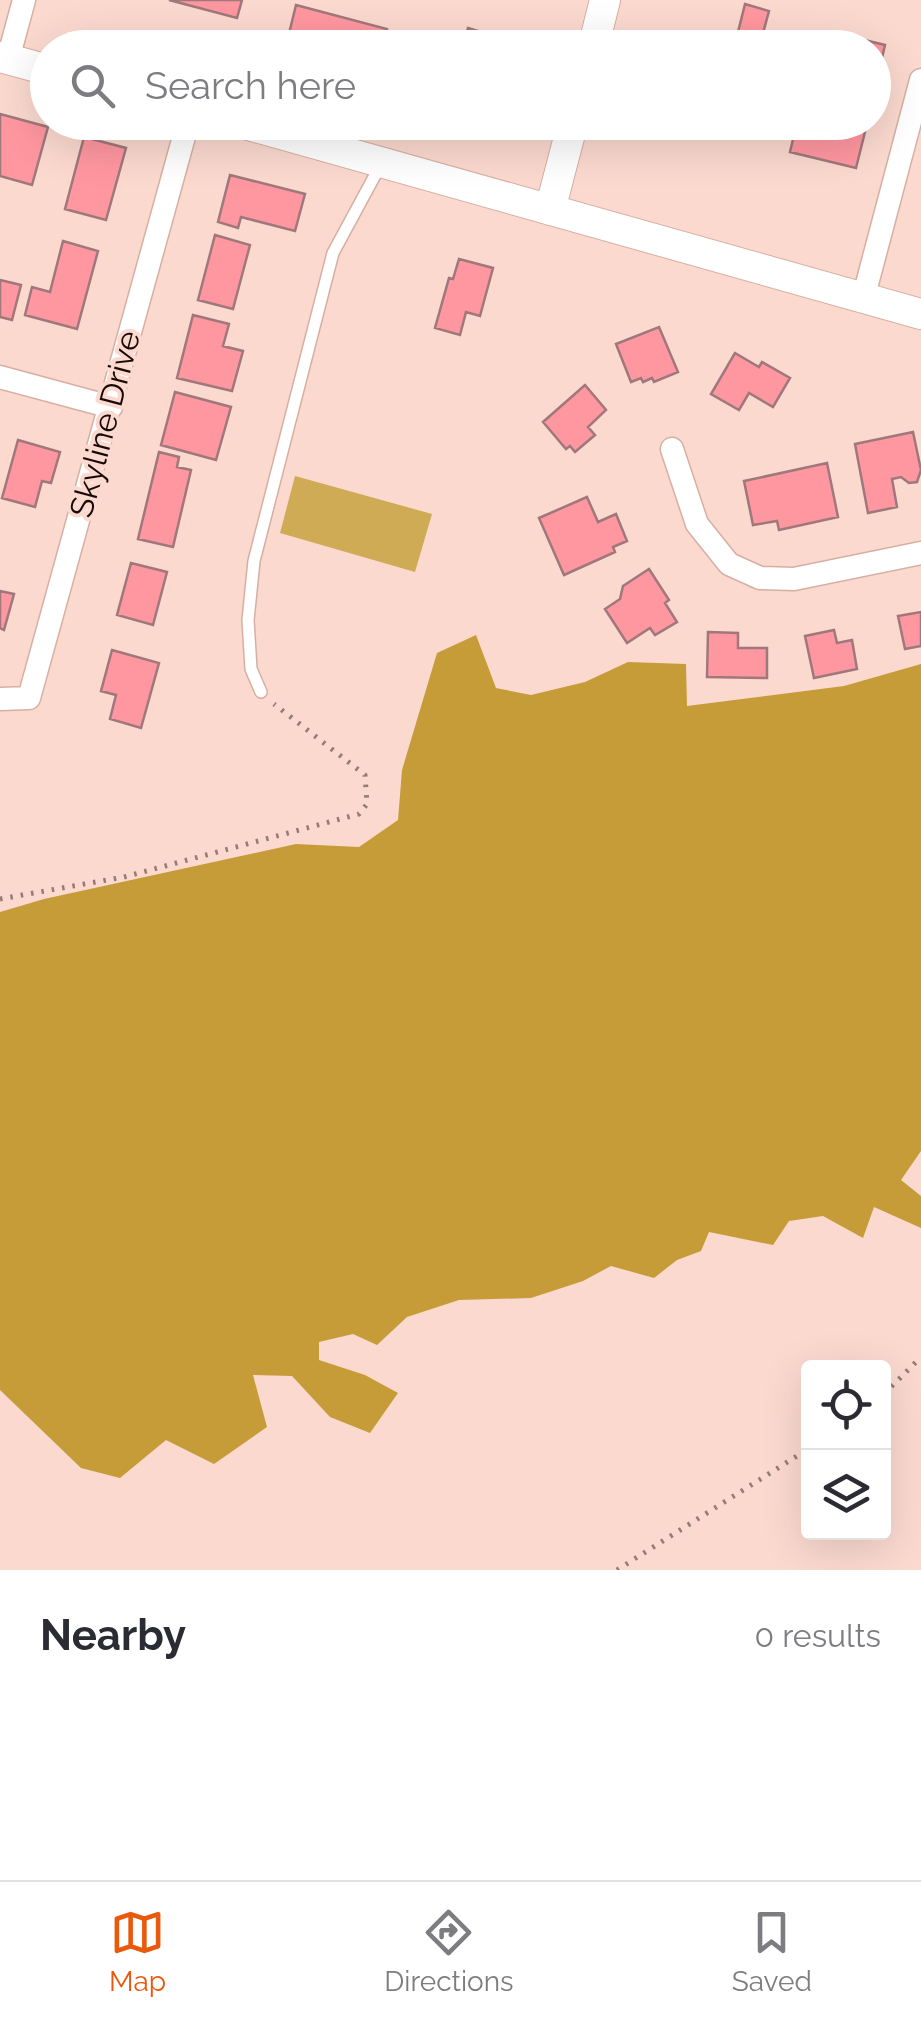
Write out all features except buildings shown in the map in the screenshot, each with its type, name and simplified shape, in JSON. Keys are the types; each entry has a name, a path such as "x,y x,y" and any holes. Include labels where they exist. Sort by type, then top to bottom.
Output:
{"street":[{"path":"24,0 4,58 30,65"},
{"path":"597,30 605,0"},
{"path":"864,299 921,80"},
{"name":"Skyline Drive","path":"0,699 28,698 183,140"},
{"path":"303,140 921,314"},
{"path":"550,210 568,140"},
{"path":"0,377 111,406"},
{"path":"672,449 697,524 729,564 760,578 794,579 921,553"}],"lane":[{"path":"262,692 251,669 250,653 248,620 254,561 333,252 382,162"}],"path":[{"path":"0,899 124,877 359,814 367,804 364,775 262,692"},
{"path":"891,1387 921,1357"},
{"path":"616,1570 806,1450"}],"shaded area":[{"path":"295,476 432,514 415,572 280,533"},
{"path":"476,635 496,688 531,695 585,682 628,662 686,664 687,706 844,686 921,664 921,1151 901,1180 921,1196 921,1228 874,1207 863,1238 823,1216 789,1221 773,1245 709,1232 701,1251 677,1260 654,1278 611,1266 583,1281 531,1298 459,1300 407,1317 377,1345 353,1334 319,1342 319,1360 365,1375 398,1393 370,1433 330,1417 292,1376 253,1375 267,1427 214,1464 166,1440 120,1478 81,1468 0,1390 0,912 296,844 359,847 398,820 402,770 437,653"}]}
